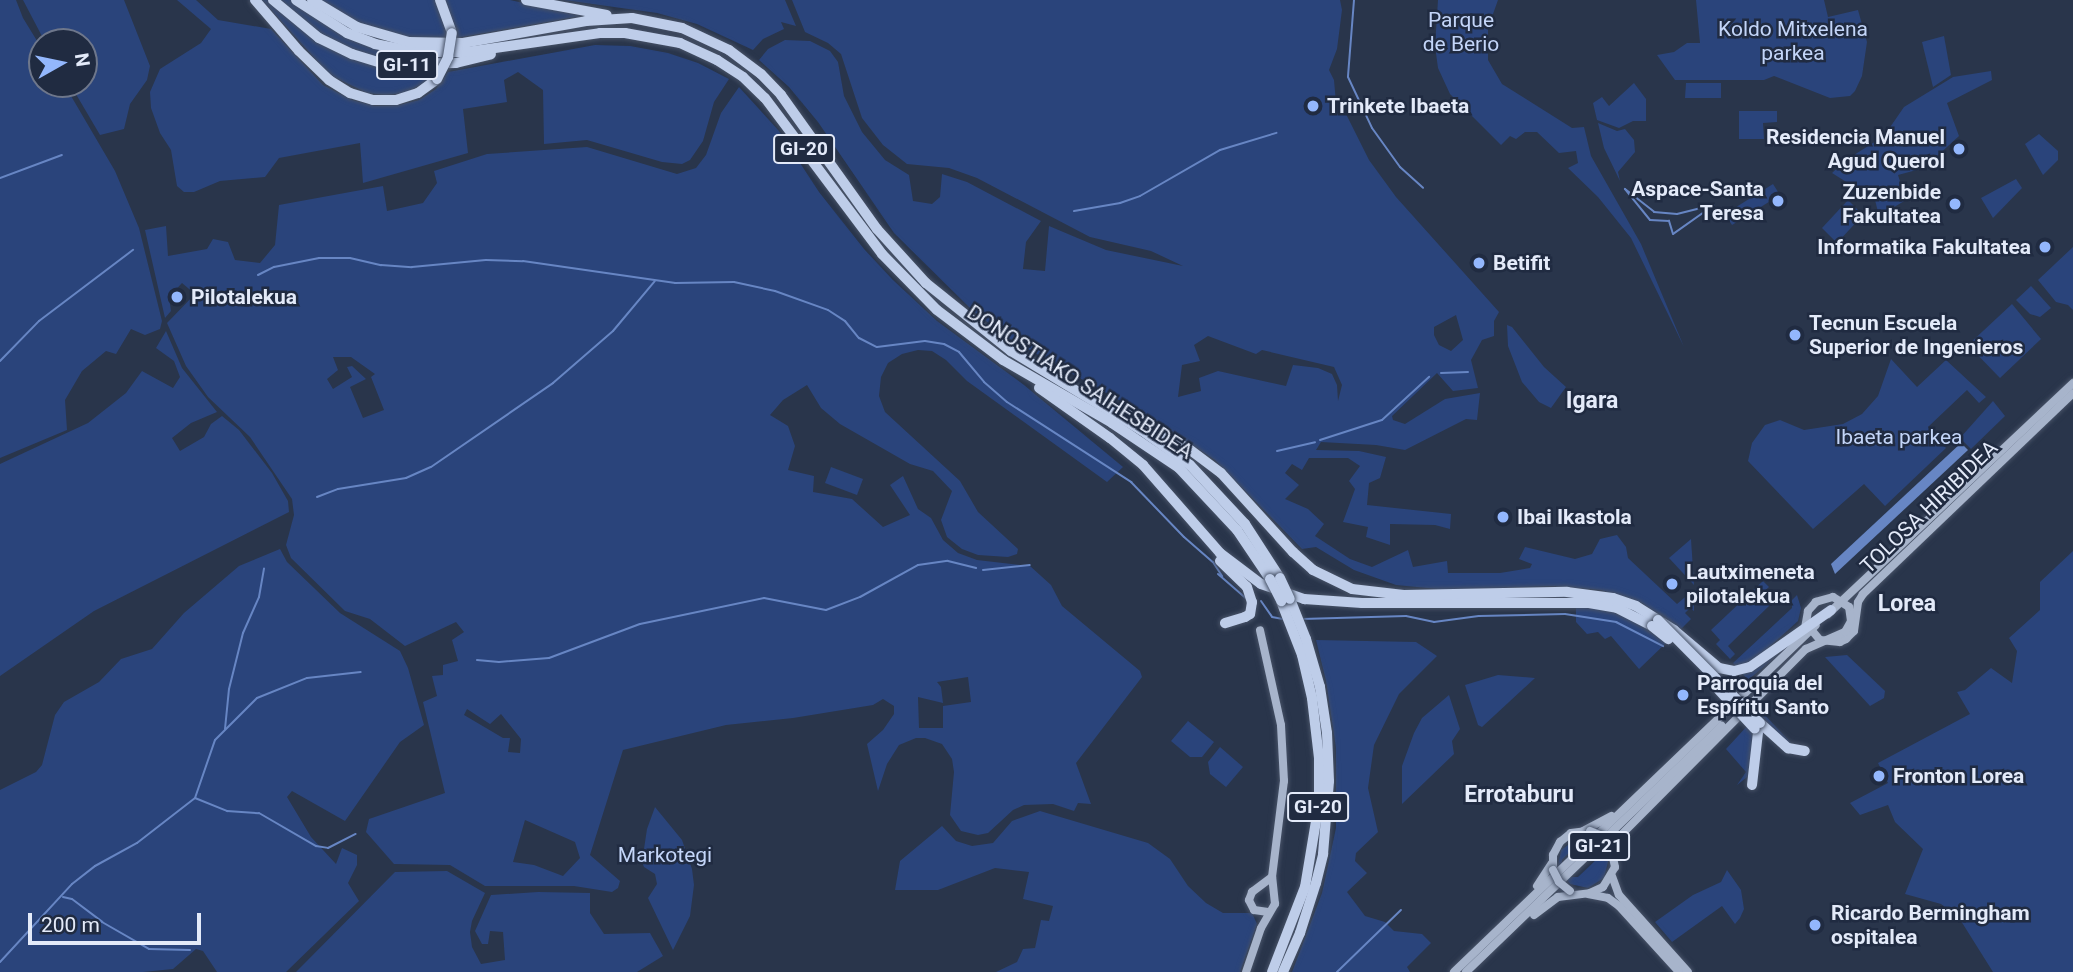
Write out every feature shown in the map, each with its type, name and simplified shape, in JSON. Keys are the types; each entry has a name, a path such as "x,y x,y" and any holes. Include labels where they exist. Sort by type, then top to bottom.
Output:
{"highway":[{"path":"256,0 329,80 351,93 373,100 396,100 418,93 437,79 448,57 452,33 440,0"},
{"name":"GI-11","path":"273,0 319,38 352,54 385,64 415,66 456,63 556,39"},
{"name":"DONOSTIAKO SAIHESBIDEA","path":"296,0 347,33 375,44 417,52 467,52 600,33 640,34 680,43 743,77 780,116 835,194 898,272 937,310 1003,360 1134,437 1179,468 1237,530 1275,579"},
{"name":"DONOSTIAKO SAIHESBIDEA","path":"312,0 345,21 370,32 396,39 437,44 477,42 586,21 632,18 694,33 751,66 792,107 877,229 926,283 970,321 1061,382 1141,430 1190,465 1245,524 1293,618 1325,711 1329,781 1327,815 1316,883 1300,933 1283,972"},
{"path":"526,0 632,18"},
{"path":"1003,360 1015,372 1110,438 1143,465 1220,553 1250,578 1304,599 1362,603 1589,603 1617,608 1655,623 1719,668 1739,671 1756,663 1789,637 1831,610"},
{"path":"1061,382 1150,425 1189,449 1221,473 1293,552 1333,581 1376,594 1594,595 1636,606 1777,747"},
{"path":"1187,515 1227,569 1250,592 1250,614 1225,622"},
{"name":"DONOSTIAKO SAIHESBIDEA","path":"1272,972 1306,887 1319,803 1316,720 1301,638"},
{"path":"1758,728 1788,748 1805,751"},
{"path":"1758,728 1762,740 1760,753"},
{"path":"1752,785 1758,728"}],"main road":[{"name":"TOLOSA HIRIBIDEA","path":"1831,610 2073,383"},
{"name":"TOLOSA HIRIBIDEA","path":"1823,640 1842,642 1852,634 1863,594 2073,393"},
{"path":"1447,972 1540,884 1553,866 1560,842 1571,833 1586,831 1611,817 1745,694 1807,627 1811,606 1822,599 1833,597 1843,601"},
{"name":"TOLOSA HIRIBIDEA","path":"1466,972 1810,646 1842,635 1850,625 1850,610 1843,601"},
{"path":"1807,627 1823,640"},
{"path":"1246,972 1261,928 1275,904 1272,877 1283,810 1283,752 1277,703 1260,631"},
{"name":"GI-21","path":"1454,972 1745,694"},
{"name":"TOLOSA HIRIBIDEA","path":"1612,850 1632,824 1759,694"},
{"path":"1586,831 1604,839 1612,850 1612,876 1619,895 1688,972"},
{"path":"1553,866 1559,882 1577,892 1608,898 1619,906 1679,972"},
{"path":"1474,972 1546,905 1558,897 1603,887 1612,876"},
{"path":"1261,928 1258,912 1249,900 1252,892 1272,877"},
{"path":"1261,887 1274,893"},
{"path":"1258,912 1268,912"}],"green space":[{"path":"0,0 16,0 29,28 28,98 72,98 115,171 139,228 162,321 160,329 145,335 131,329 116,354 106,351 82,371 65,400 67,430 0,458"},
{"path":"23,0 124,0 150,66 147,80 130,104 124,129 100,135 78,98 98,98 98,28 38,28"},
{"path":"177,0 196,0 218,20 271,29 323,85 352,100 375,106 399,105 419,100 436,89 448,72 595,45 630,46 668,53 698,63 729,79 714,102 703,141 690,160 682,164 662,162 587,140 544,144 543,90 518,72 504,80 507,102 463,109 468,153 363,183 360,143 279,158 265,177 220,181 194,192 184,192 177,186 171,150 160,133 151,108 150,92 160,69 201,43 211,29"},
{"path":"262,0 510,0 581,16 462,37 434,38 435,72 424,83 405,93 386,95 367,93 330,75"},
{"path":"564,0 785,0 796,26 781,22 784,29 763,39 753,50 697,24 657,13"},
{"path":"792,0 1340,0 1342,10 1337,49 1329,70 1334,80 1337,114 1345,112 1369,160 1396,197 1499,312 1494,321 1494,336 1482,340 1471,360 1478,388 1453,391 1437,373 1392,416 1393,420 1405,424 1445,399 1480,393 1477,420 1466,419 1405,450 1376,445 1321,442 1316,450 1359,451 1386,457 1380,478 1369,483 1367,505 1451,514 1450,529 1435,525 1390,524 1390,545 1366,537 1368,527 1343,522 1355,489 1349,481 1360,466 1348,458 1309,458 1302,470 1292,464 1285,473 1299,485 1285,499 1308,509 1324,524 1315,536 1350,559 1372,567 1408,550 1413,567 1447,561 1448,573 1500,573 1530,568 1532,564 1519,559 1525,547 1575,559 1592,554 1600,539 1617,535 1626,547 1628,558 1677,604 1691,592 1694,596 1694,611 1690,608 1685,613 1691,619 1680,630 1642,603 1601,590 1552,586 1448,590 1396,585 1354,570 1316,547 1302,549 1215,460 1156,421 1010,339 974,312 894,233 818,122 789,87 759,60 768,49 785,40 810,41 830,51 838,62 844,96 862,132 885,160 909,175 913,201 932,204 940,197 942,174 967,182 1041,221 1026,242 1023,269 1045,271 1049,226 1106,250 1183,266 1151,251 1090,237 977,178 949,168 907,164 883,145 862,118 841,54 828,43 805,32","holes":["1456,315 1463,340 1451,351 1439,345 1434,335 1434,327","1208,336 1256,354 1262,350 1334,367 1342,385 1338,401 1337,385 1332,374 1318,368 1293,365 1286,386 1218,371 1199,378 1201,391 1178,397 1182,365 1200,361 1194,345"]},
{"name":"Parque de Berio","path":"1438,0 1498,0 1488,28 1488,60 1502,84 1572,128 1584,127 1591,156 1641,244 1684,347 1631,238 1598,197 1568,168 1578,163 1576,151 1559,153 1537,132 1525,132 1516,139 1510,136 1501,145 1450,94 1438,68 1435,46"},
{"name":"Koldo Mitxelena parkea","path":"1696,0 1824,0 1828,17 1858,10 1867,42 1862,76 1855,91 1850,96 1830,98 1774,76 1764,80 1675,80 1657,55 1674,52 1687,43 1700,43"},
{"path":"1944,36 1951,75 1933,87 1922,42"},
{"path":"1991,71 1992,80 1947,103 1959,136 1924,168 1898,175 1906,200 1879,216 1875,200 1832,173 1846,160 1884,136 1904,107 1953,77"},
{"path":"1634,83 1646,99 1646,121 1633,121 1619,128 1597,120 1593,103 1602,97 1609,106"},
{"path":"1686,83 1721,83 1721,98 1685,98"},
{"path":"739,87 779,131 819,192 864,249 893,280 937,321 1024,385 1123,467 1107,482 967,381 946,360 932,351 918,350 902,354 888,363 881,377 879,396 885,412 960,481 978,512 1018,549 1017,554 1008,557 978,555 962,549 947,537 941,520 952,491 933,471 910,464 840,424 821,408 807,385 783,400 770,415 788,426 795,446 788,470 814,476 813,492 852,499 883,527 910,515 890,485 903,476 918,509 931,518 943,540 958,553 977,560 1030,566 1051,585 1062,606 1140,671 1142,677 1076,763 1091,804 1078,803 1074,811 1053,804 1024,805 1013,810 988,833 978,835 961,831 950,815 954,772 952,759 942,744 925,738 916,738 899,745 887,764 878,791 867,744 883,730 894,714 894,706 883,699 873,705 726,725 623,750 590,855 620,881 618,888 612,892 574,886 485,886 450,865 394,864 366,832 369,819 445,793 423,702 437,696 432,676 443,675 443,665 458,661 452,640 464,632 456,622 405,646 370,619 345,611 291,558 286,545 294,515 292,499 250,437 208,397 186,366 167,323 195,294 182,283 169,297 171,311 165,318 145,230 166,226 168,256 207,249 213,239 228,242 235,260 260,263 275,245 279,205 383,186 387,211 423,203 437,183 434,171 487,154 587,147 677,174 696,168 706,155 721,113","holes":["333,357 351,357 375,374 371,377 384,410 363,418 350,387 366,379 352,366 347,367 352,377 333,389 327,379 338,370","968,677 971,702 943,706 943,728 919,728 918,697 943,703 941,687 937,682","467,709 490,724 501,714 521,739 520,753 508,752 510,738 503,738 464,715","525,820 575,842 580,858 563,876 534,865 513,862"]},
{"path":"1739,111 1777,111 1777,122 1763,123 1764,139 1739,139"},
{"path":"1598,123 1617,131 1625,129 1634,140 1635,152 1618,172 1620,181 1604,148"},
{"path":"2039,134 2058,151 2058,160 2043,175 2025,144"},
{"path":"2016,179 2022,188 1993,218 1981,198"},
{"path":"1773,184 1780,195 1732,225 1725,214"},
{"path":"1848,200 1863,215 1837,243 1822,228"},
{"path":"2073,247 2073,310 2068,305 2056,302 2038,280"},
{"path":"2031,286 2051,308 2040,317 2030,314 2016,300"},
{"path":"2012,304 2041,339 2000,378 1968,345"},
{"path":"1507,325 1512,327 1544,367 1566,387 1551,408 1539,402 1522,382 1508,346"},
{"path":"166,331 182,368 217,412 191,423 172,438 180,451 204,437 211,424 222,416 239,430 272,473 288,501 289,512 94,611 0,676 0,464 88,423 126,393 142,371 173,388 180,377 174,361 156,348"},
{"name":"Ibaeta parkea","path":"1891,359 1917,387 1946,360 1986,397 1979,403 1967,390 1928,427 1946,448 1885,506 1864,484 1813,529 1748,461 1752,443 1765,425 1780,420 1804,430 1843,424 1862,414 1878,396"},
{"path":"1993,401 2005,416 1971,449 1960,438"},
{"path":"831,467 863,479 857,495 825,483"},
{"path":"1691,539 1694,585 1669,558"},
{"path":"280,549 287,562 340,613 400,651 408,668 424,725 400,742 345,821 292,791 287,797 311,837 336,864 342,848 357,855 357,865 348,883 359,901 286,972 217,972 203,951 196,949 173,969 143,972 0,972 0,790 36,772 42,765 55,715 64,702 99,682 121,659 152,649 184,613 239,566"},
{"path":"2073,551 2073,972 1993,972 1961,921 1941,904 1905,894 1923,849 1895,822 1888,805 1860,815 1850,803 1888,783 1878,763 1970,714 1957,692 1965,690 1991,668 2012,683 2017,651 2009,638 2040,610 2040,582"},
{"path":"1763,581 1769,587 1760,595 1770,605 1728,646 1735,654 1730,659 1716,644 1720,640 1711,630"},
{"path":"1797,595 1801,608 1798,621 1754,661 1800,636 1748,680 1733,663 1792,608 1792,600"},
{"path":"1576,607 1607,610 1638,622 1666,643 1639,669 1611,636 1605,639 1598,632 1587,634 1576,622"},
{"path":"1316,640 1416,642 1437,656 1399,694 1374,745 1368,788 1378,832 1356,853 1355,861 1367,873 1347,892 1365,916 1385,922 1394,931 1422,934 1431,943 1407,967 1410,972 1292,972 1322,893 1336,828 1336,748 1326,681"},
{"path":"1847,655 1885,691 1884,698 1870,706 1825,657"},
{"path":"1498,675 1535,678 1482,727 1478,725 1465,685"},
{"path":"1449,695 1460,729 1452,741 1454,754 1402,804 1402,766 1414,733 1422,718"},
{"path":"1761,711 1794,746 1764,721 1756,736 1751,774 1737,785 1746,772 1726,749"},
{"path":"1188,721 1214,742 1202,757 1190,757 1171,741"},
{"path":"1220,747 1243,767 1226,787 1210,774 1208,762"},
{"name":"Markotegi","path":"655,807 682,840 692,869 694,885 690,916 673,950 648,898 657,884 655,874 644,867 642,862 647,829"},
{"path":"1040,811 1148,843 1170,859 1188,886 1206,903 1223,913 1252,913 1257,924 1240,972 996,972 1017,962 1023,949 1035,948 1041,920 1049,921 1053,906 1023,899 1029,872 995,868 938,890 895,890 900,861 942,826 956,841 972,846 993,843 1012,821"},
{"path":"1579,837 1597,840 1606,848 1609,858 1604,878 1588,888 1570,884 1558,866 1561,850","holes":["1582,840 1590,840 1600,850 1599,857 1578,877 1571,877 1562,867 1562,860"]},
{"path":"1727,870 1741,890 1744,909 1740,918 1735,924 1722,906 1672,942 1655,922 1693,895 1721,882"},
{"path":"447,871 485,893 470,932 472,947 481,964 505,960 503,932 490,931 488,944 482,944 475,931 491,895 538,892 590,893 590,913 604,934 650,933 663,956 637,972 296,972 395,872"}],"shaded area":[{"path":"1961,443 1968,450 1835,574 1831,564"}],"waterway":[{"path":"1354,0 1348,77 1372,128 1400,167 1423,188"},
{"path":"1074,211 1120,203 1140,196 1220,150 1276,133"},
{"path":"0,178 62,155"},
{"path":"1625,189 1654,212 1677,214 1714,205 1673,234 1669,221 1650,220 1625,189"},
{"path":"0,361 39,321 133,250"},
{"path":"258,275 274,267 319,258 350,258 381,265 412,267 486,260 523,261 675,283 734,282 775,291 828,310 845,321 859,338 877,347 925,341 944,344 959,352 984,382 1007,402 1131,482 1184,537 1213,562 1222,576"},
{"path":"317,497 338,489 406,478 431,467 553,383 613,331 655,281"},
{"path":"1441,373 1468,372"},
{"path":"1320,440 1382,420 1429,377"},
{"path":"1277,451 1315,442"},
{"path":"477,660 499,662 549,658 640,624 764,598 826,610 860,597 918,565 948,561 976,568"},
{"path":"983,570 1030,565"},
{"path":"225,729 229,689 243,633 259,597 264,568"},
{"path":"1218,574 1246,598"},
{"path":"1261,601 1272,617 1283,619"},
{"path":"1302,619 1406,616 1434,622 1479,616 1565,614 1616,622 1663,646"},
{"path":"0,962 72,884 95,866 137,843 195,798 215,740 257,698 307,678 361,672"},
{"path":"195,798 227,811 259,813 316,846 328,848 356,834"},
{"path":"63,897 72,899 102,922 149,949 190,950"},
{"path":"1337,972 1401,910"}],"place":[{"name":"Trinkete Ibaeta","path":"1313,106"},
{"name":"Residencia Manuel Agud Querol","path":"1959,149"},
{"name":"Aspace-Santa Teresa","path":"1778,201"},
{"name":"Zuzenbide Fakultatea","path":"1955,204"},
{"name":"Informatika Fakultatea","path":"2045,247"},
{"name":"Betifit","path":"1479,263"},
{"name":"Pilotalekua","path":"177,297"},
{"name":"Tecnun Escuela Superior de Ingenieros","path":"1795,335"},
{"name":"Ibai Ikastola","path":"1503,517"},
{"name":"Lautximeneta pilotalekua","path":"1672,584"},
{"name":"Parroquia del Espíritu Santo","path":"1683,695"},
{"name":"Fronton Lorea","path":"1879,776"},
{"name":"Ricardo Bermingham ospitalea","path":"1815,925"}],"district":[{"name":"Igara","path":"1592,401"},
{"name":"Lorea","path":"1907,604"},
{"name":"Errotaburu","path":"1519,795"}]}
